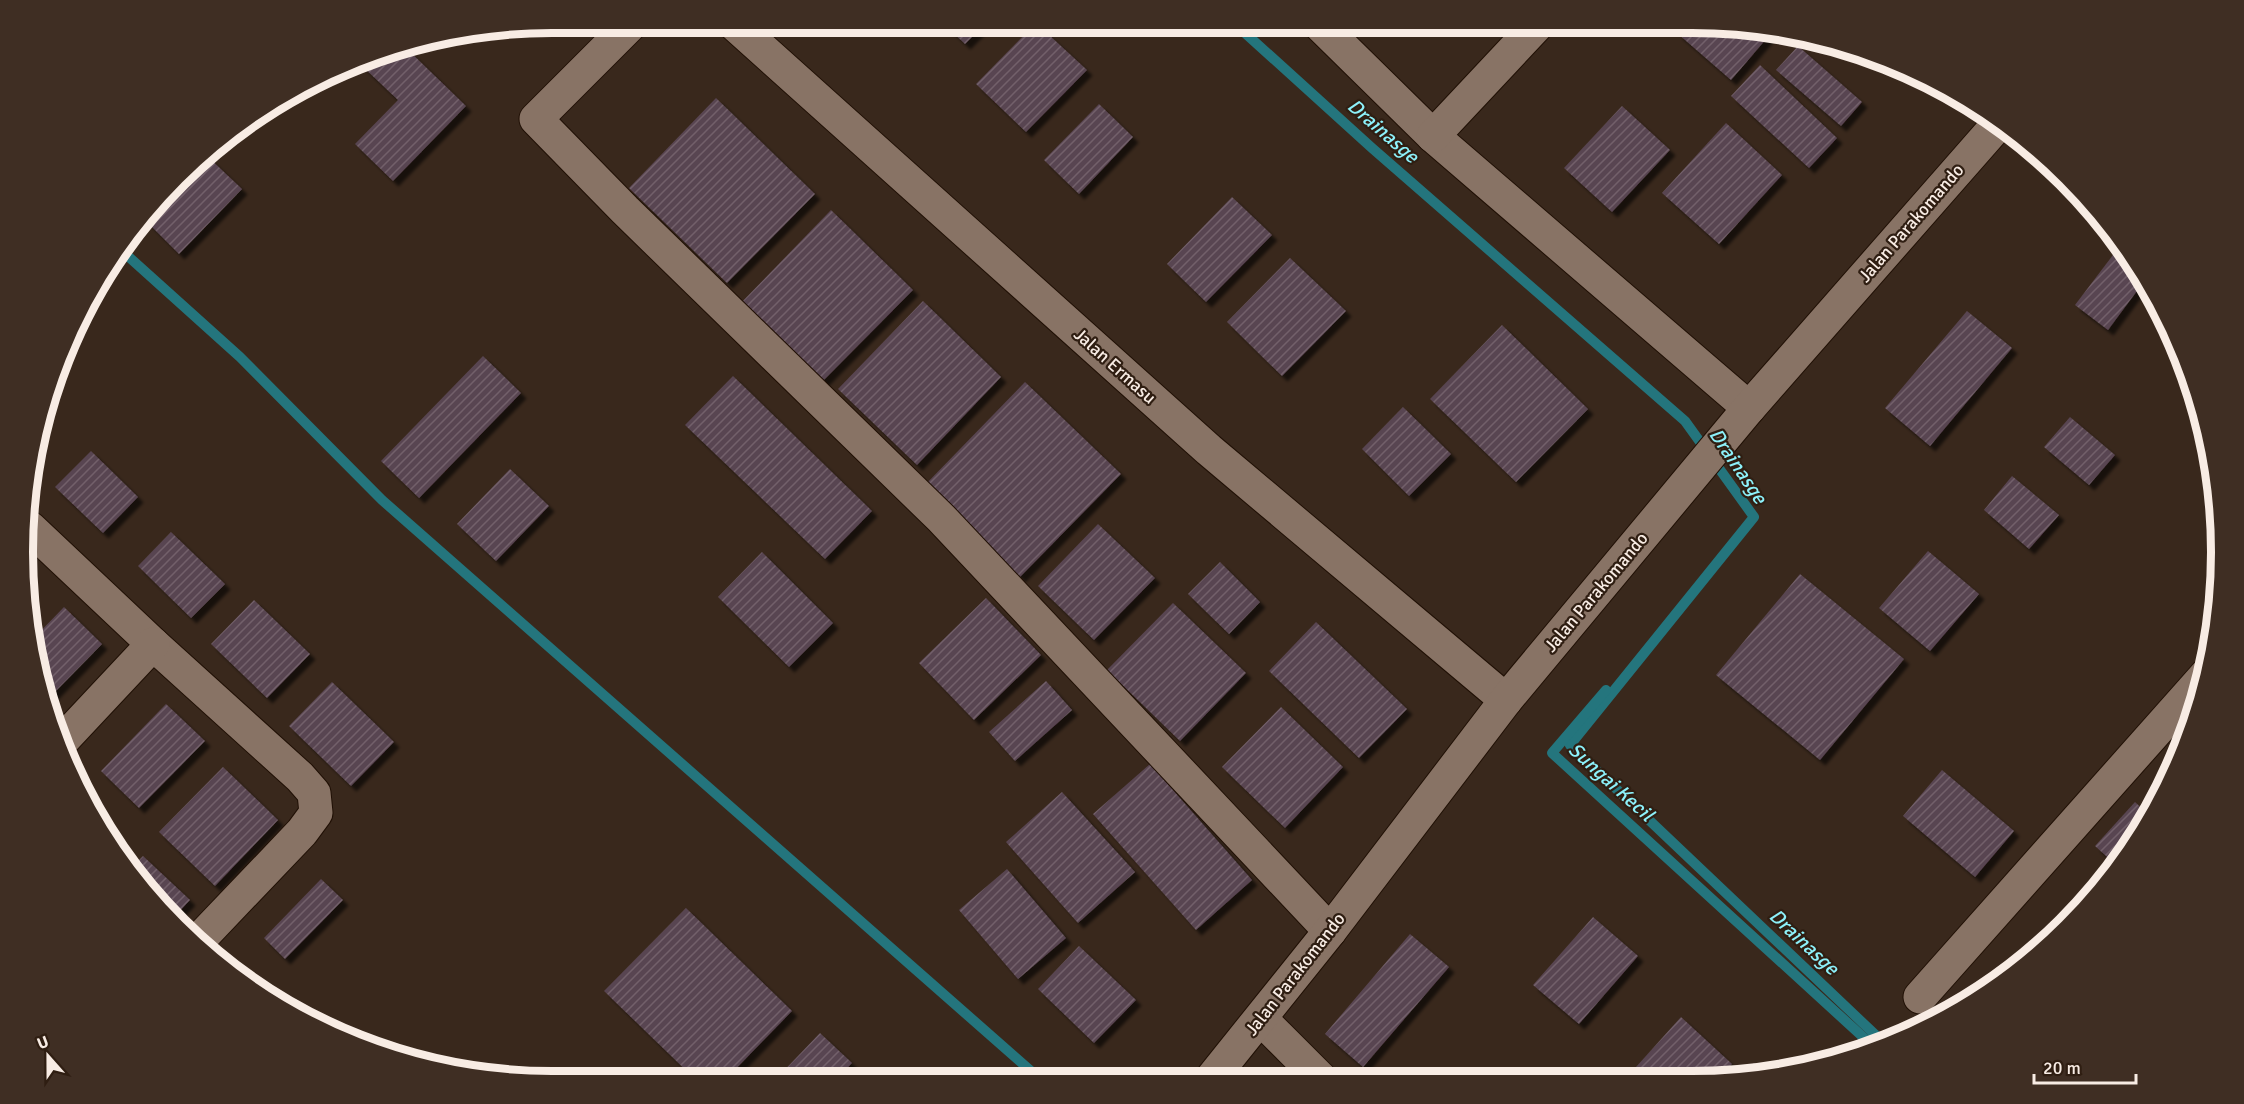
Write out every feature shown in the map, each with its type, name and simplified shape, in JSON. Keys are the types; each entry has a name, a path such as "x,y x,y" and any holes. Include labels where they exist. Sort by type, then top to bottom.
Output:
{"street":[{"path":"622,33 536,119 941,518 1330,931"},
{"name":"Jalan Ermasu","path":"744,33 1209,450 1506,700"},
{"path":"1328,33 1433,136 1749,408"},
{"path":"1433,136 1530,33"},
{"name":"Jalan Parakomando","path":"1218,1071 1330,931 1506,700 1749,408 1994,130"},
{"path":"34,531 153,644 300,777 314,793 316,813 302,832 203,936"},
{"path":"67,736 153,644"},
{"path":"1920,997 2191,692"},
{"path":"1261,1019 1313,1071"}],"building":[{"path":"953,33 976,33 965,44"},
{"path":"1026,33 1047,33 1087,70 1026,132 976,84"},
{"path":"1677,33 1726,34 1767,38 1731,80"},
{"path":"1798,46 1862,102 1841,126 1776,70"},
{"path":"411,53 466,106 393,181 355,144 398,100 365,69"},
{"path":"1760,65 1837,138 1809,168 1731,96"},
{"path":"716,98 815,194 727,283 629,188"},
{"path":"1099,104 1133,137 1079,194 1044,160"},
{"path":"1622,106 1670,150 1612,212 1564,168"},
{"path":"1726,123 1782,175 1719,244 1662,193"},
{"path":"212,160 242,189 179,254 150,225 185,185"},
{"path":"1232,197 1272,235 1206,302 1167,264"},
{"path":"831,210 913,290 821,383 739,305"},
{"path":"2115,252 2139,289 2108,330 2075,305"},
{"path":"1290,258 1346,311 1282,376 1227,322"},
{"path":"923,301 1001,377 917,465 838,389"},
{"path":"1967,311 2012,348 1930,446 1885,408"},
{"path":"1502,325 1588,409 1516,482 1430,399"},
{"path":"483,356 521,393 419,498 381,461"},
{"path":"733,376 872,511 825,559 685,425"},
{"path":"1025,382 1121,474 1020,577 925,485"},
{"path":"1403,407 1451,454 1409,496 1362,449"},
{"path":"2070,417 2115,455 2089,485 2044,447"},
{"path":"91,451 138,497 103,533 55,487"},
{"path":"510,469 549,506 496,561 457,524"},
{"path":"2012,476 2059,515 2029,549 1984,510"},
{"path":"1098,524 1155,578 1094,640 1038,586"},
{"path":"171,532 225,584 191,618 138,566"},
{"path":"1928,551 1979,594 1930,651 1879,608"},
{"path":"762,552 833,623 789,667 718,597"},
{"path":"1220,562 1260,602 1229,634 1188,594"},
{"path":"1800,574 1904,659 1820,760 1716,675"},
{"path":"986,598 1041,655 974,720 919,663"},
{"path":"254,600 310,654 267,698 211,644"},
{"path":"1173,603 1246,673 1180,741 1107,670"},
{"path":"64,607 102,644 53,694 39,633"},
{"path":"1316,622 1407,709 1359,758 1269,671"},
{"path":"1046,681 1072,710 1015,761 989,732"},
{"path":"332,682 394,742 351,786 289,726"},
{"path":"166,704 205,741 139,808 101,771"},
{"path":"1281,707 1343,767 1285,828 1222,767"},
{"path":"1150,764 1252,880 1196,930 1093,814"},
{"path":"223,767 278,820 215,886 159,832"},
{"path":"1942,770 2014,831 1975,877 1903,816"},
{"path":"1062,792 1135,872 1078,923 1006,842"},
{"path":"2135,802 2143,809 2110,860 2095,846"},
{"path":"143,856 190,900 179,912 136,863"},
{"path":"1007,869 1066,938 1018,979 959,910"},
{"path":"321,879 343,900 285,959 264,938"},
{"path":"686,908 792,1011 734,1071 687,1071 604,991"},
{"path":"1593,917 1638,956 1579,1024 1533,985"},
{"path":"1410,934 1449,967 1363,1067 1325,1034"},
{"path":"1079,946 1136,1000 1094,1043 1038,989"},
{"path":"1681,1017 1732,1064 1726,1070 1632,1071"},
{"path":"820,1033 852,1063 844,1071 784,1071"}],"waterway":[{"name":"Sungai Kecil","path":"1245,33 1372,148 1685,421 1754,517 1570,745 1877,1036"},
{"path":"127,255 240,357 382,500 1031,1071"},
{"name":"Sungai Kecil","path":"1606,690 1552,753 1867,1040"}],"water label":[{"name":"Drainasge","path":"1383,131"},
{"name":"Drainasge","path":"1738,466"},
{"name":"Drainasge","path":"1804,942"}]}
